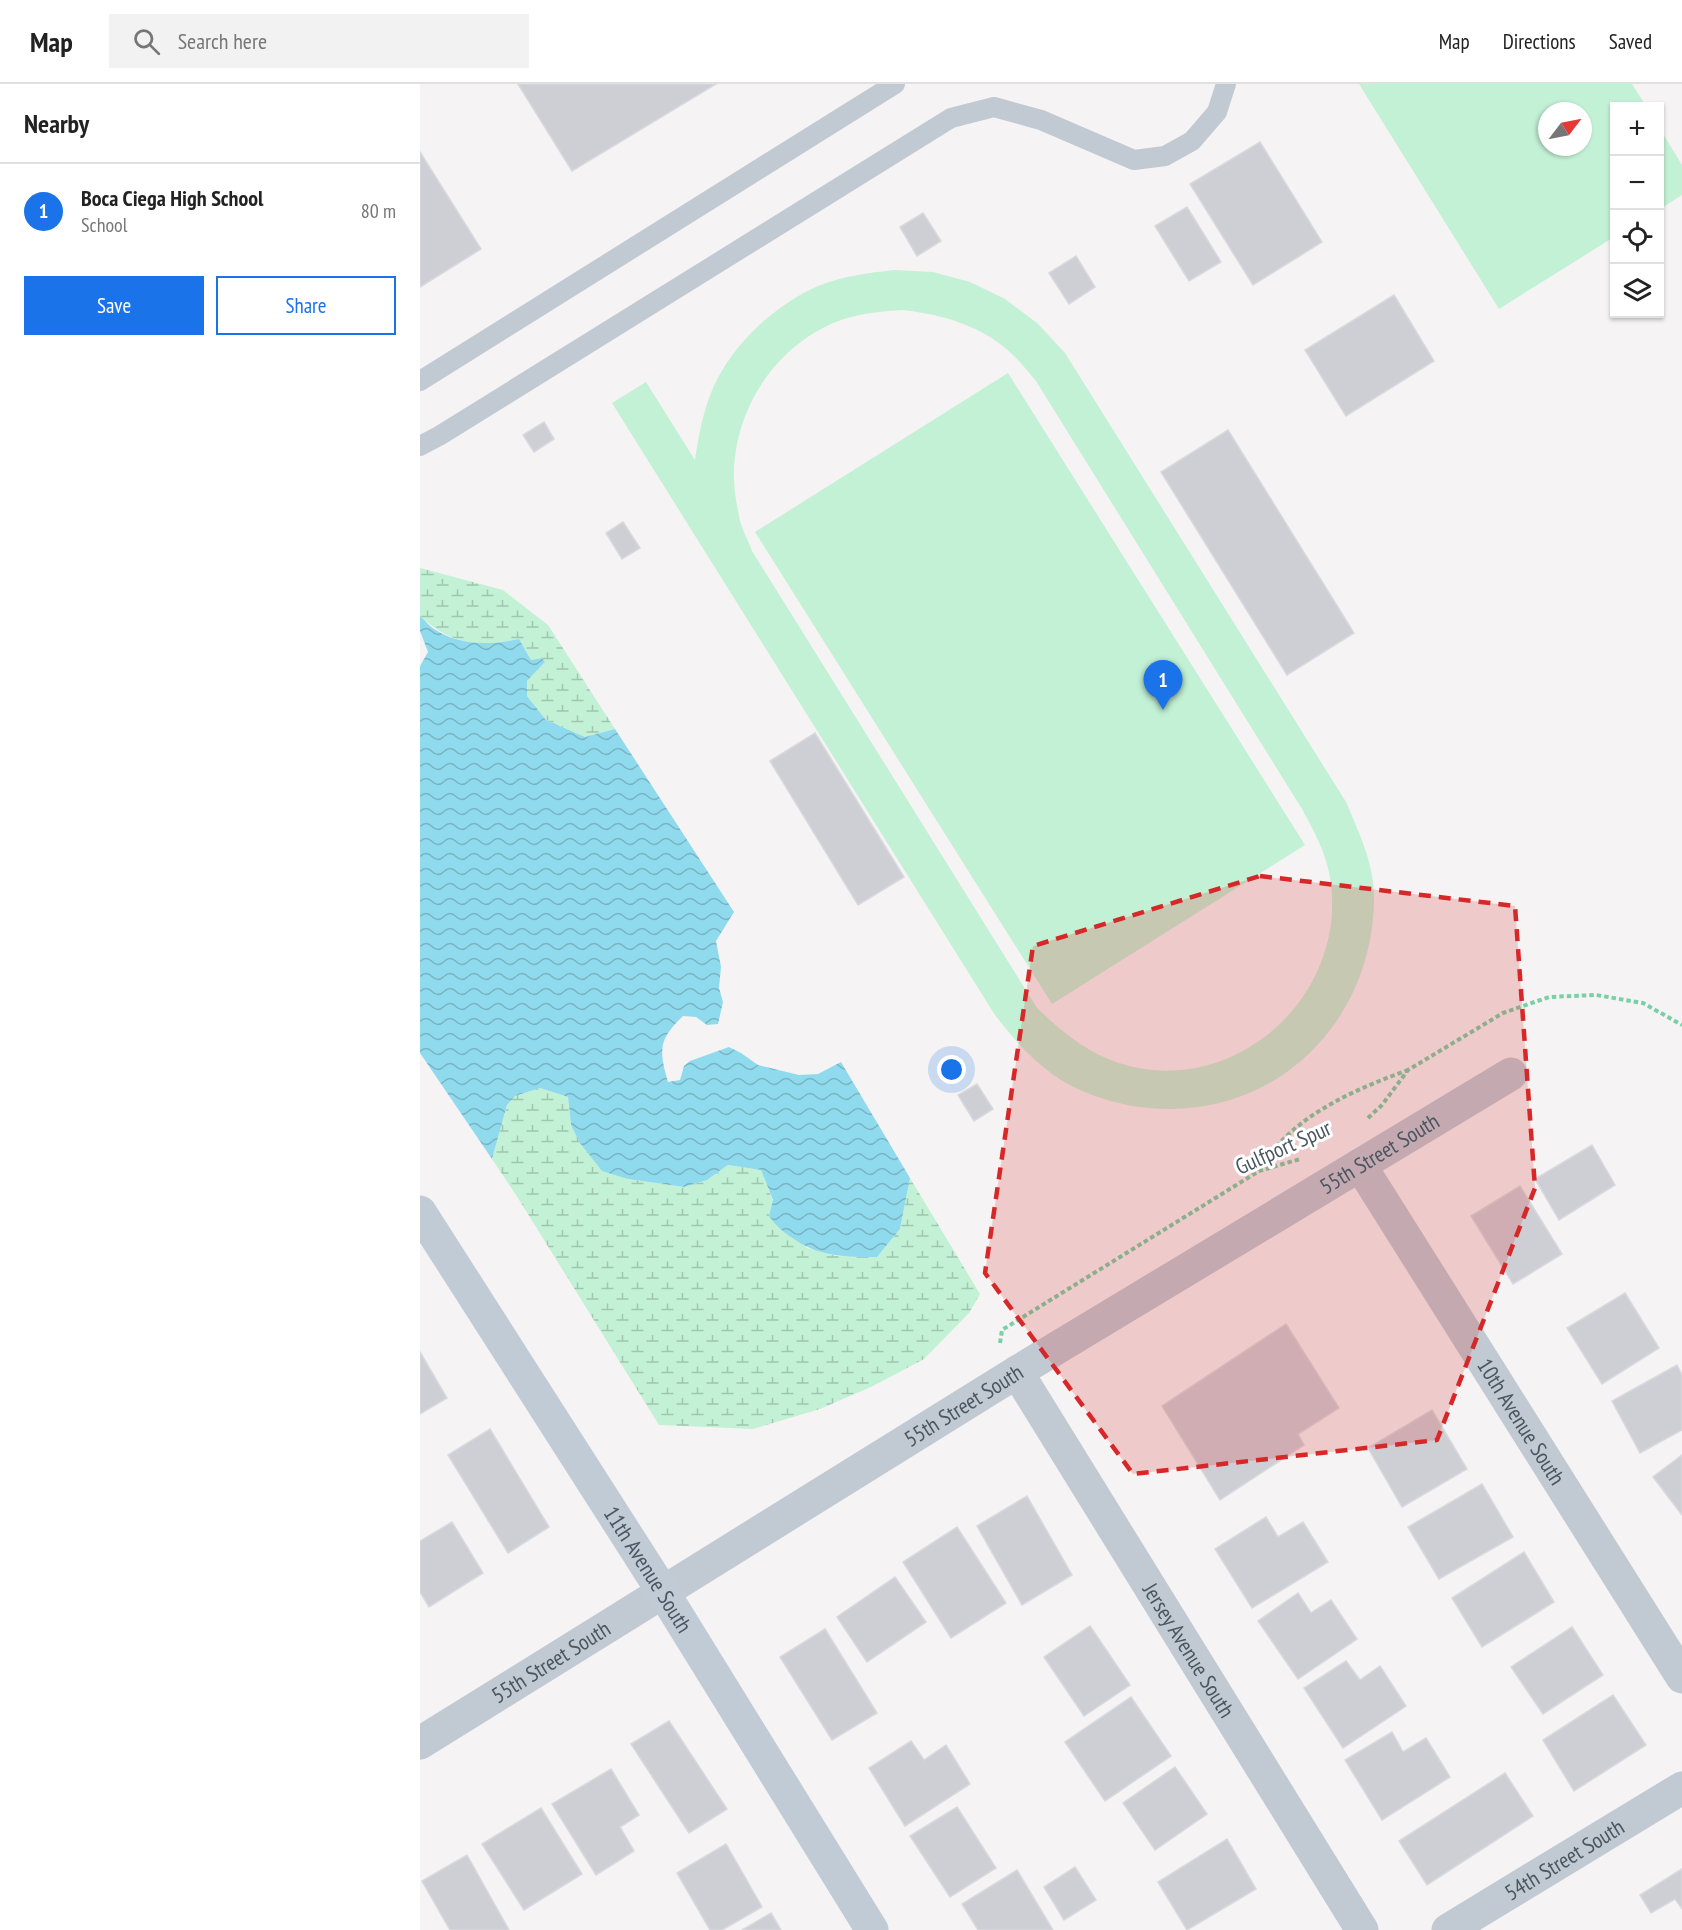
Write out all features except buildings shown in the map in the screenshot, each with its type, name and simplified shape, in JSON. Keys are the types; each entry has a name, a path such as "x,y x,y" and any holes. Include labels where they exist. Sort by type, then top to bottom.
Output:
{"street":[{"name":"55th Street South","path":"420,1743 1017,1372 1511,1074"},
{"name":"10th Avenue South","path":"1360,1165 1682,1677"},
{"name":"11th Avenue South","path":"420,1212 663,1592 872,1930"},
{"name":"Jersey Avenue South","path":"1017,1372 1362,1930"},
{"name":"54th Street South","path":"1448,1930 1682,1788"}],"lane":[{"path":"420,381 895,84"},
{"path":"420,446 951,118 994,107 1041,120 1134,160 1165,156 1192,141 1217,112 1226,84"}],"path":[{"name":"Gulfport Spur","path":"1360,1125 1382,1105 1408,1070 1503,1013 1549,997 1596,995 1643,1003 1682,1025"},
{"path":"1259,1172 1274,1150 1300,1124 1361,1088 1408,1070"},
{"name":"Gulfport Spur","path":"1017,1372 999,1346 1002,1330 1259,1172 1309,1155"}],"highlighted area":[{"path":"1260,876 1515,906 1535,1188 1437,1440 1133,1474 985,1273 1033,946"}],"green space":[{"path":"1359,84 1632,84 1643,102 1610,102 1610,240 1499,309"},
{"path":"1664,136 1682,165 1682,195 1664,206"},
{"path":"894,270 933,272 970,282 1005,299 1037,323 1065,353 1346,802 1365,848 1374,897 1370,942 1357,984 1336,1022 1309,1054 1276,1079 1237,1098 1195,1108 1149,1108 1110,1101 1074,1087 1052,1074 1014,1039 995,1015 612,403 646,382 695,460 704,413 717,380 739,347 753,332 784,305 818,286 846,277","holes":["903,310 948,319 977,330 1014,356 1036,381 1302,809 1318,839 1329,872 1332,916 1323,957 1304,995 1277,1026 1244,1051 1205,1066 1163,1071 1119,1063 1075,1040 1037,1008 752,551 739,516 734,486 734,464 739,434 757,391 785,355 803,340 823,328 844,319 866,314"]},
{"path":"1008,373 1305,845 1052,1004 755,532"},
{"path":"420,568 503,590 548,625 615,729 585,737 546,720 527,696 527,681 545,662 542,658 531,660 519,639 478,643 454,638 432,626 420,616"},
{"path":"540,1088 568,1097 571,1125 628,1179 684,1187 707,1180 728,1165 761,1170 773,1201 769,1216 807,1248 836,1256 877,1257 900,1229 910,1178 980,1294 969,1313 924,1359 873,1386 820,1409 753,1429 659,1425 492,1159 507,1105 515,1096"}],"water":[{"path":"420,616 434,629 454,639 486,643 519,639 531,660 542,658 545,662 527,681 527,696 546,720 585,737 615,729 734,912 716,941 721,967 719,988 723,1002 718,1024 707,1025 696,1017 683,1016 675,1024 665,1039 662,1053 668,1082 680,1080 684,1066 690,1061 729,1047 758,1065 799,1075 818,1074 841,1062 910,1178 900,1229 877,1257 823,1253 803,1245 786,1234 769,1216 773,1200 761,1170 728,1165 707,1180 684,1187 628,1179 602,1171 580,1143 571,1125 568,1097 540,1088 515,1096 507,1105 492,1159 420,1053 420,666 428,652 420,631"}],"place":[{"name":"Boca Ciega High School","path":"1163,710"}]}
